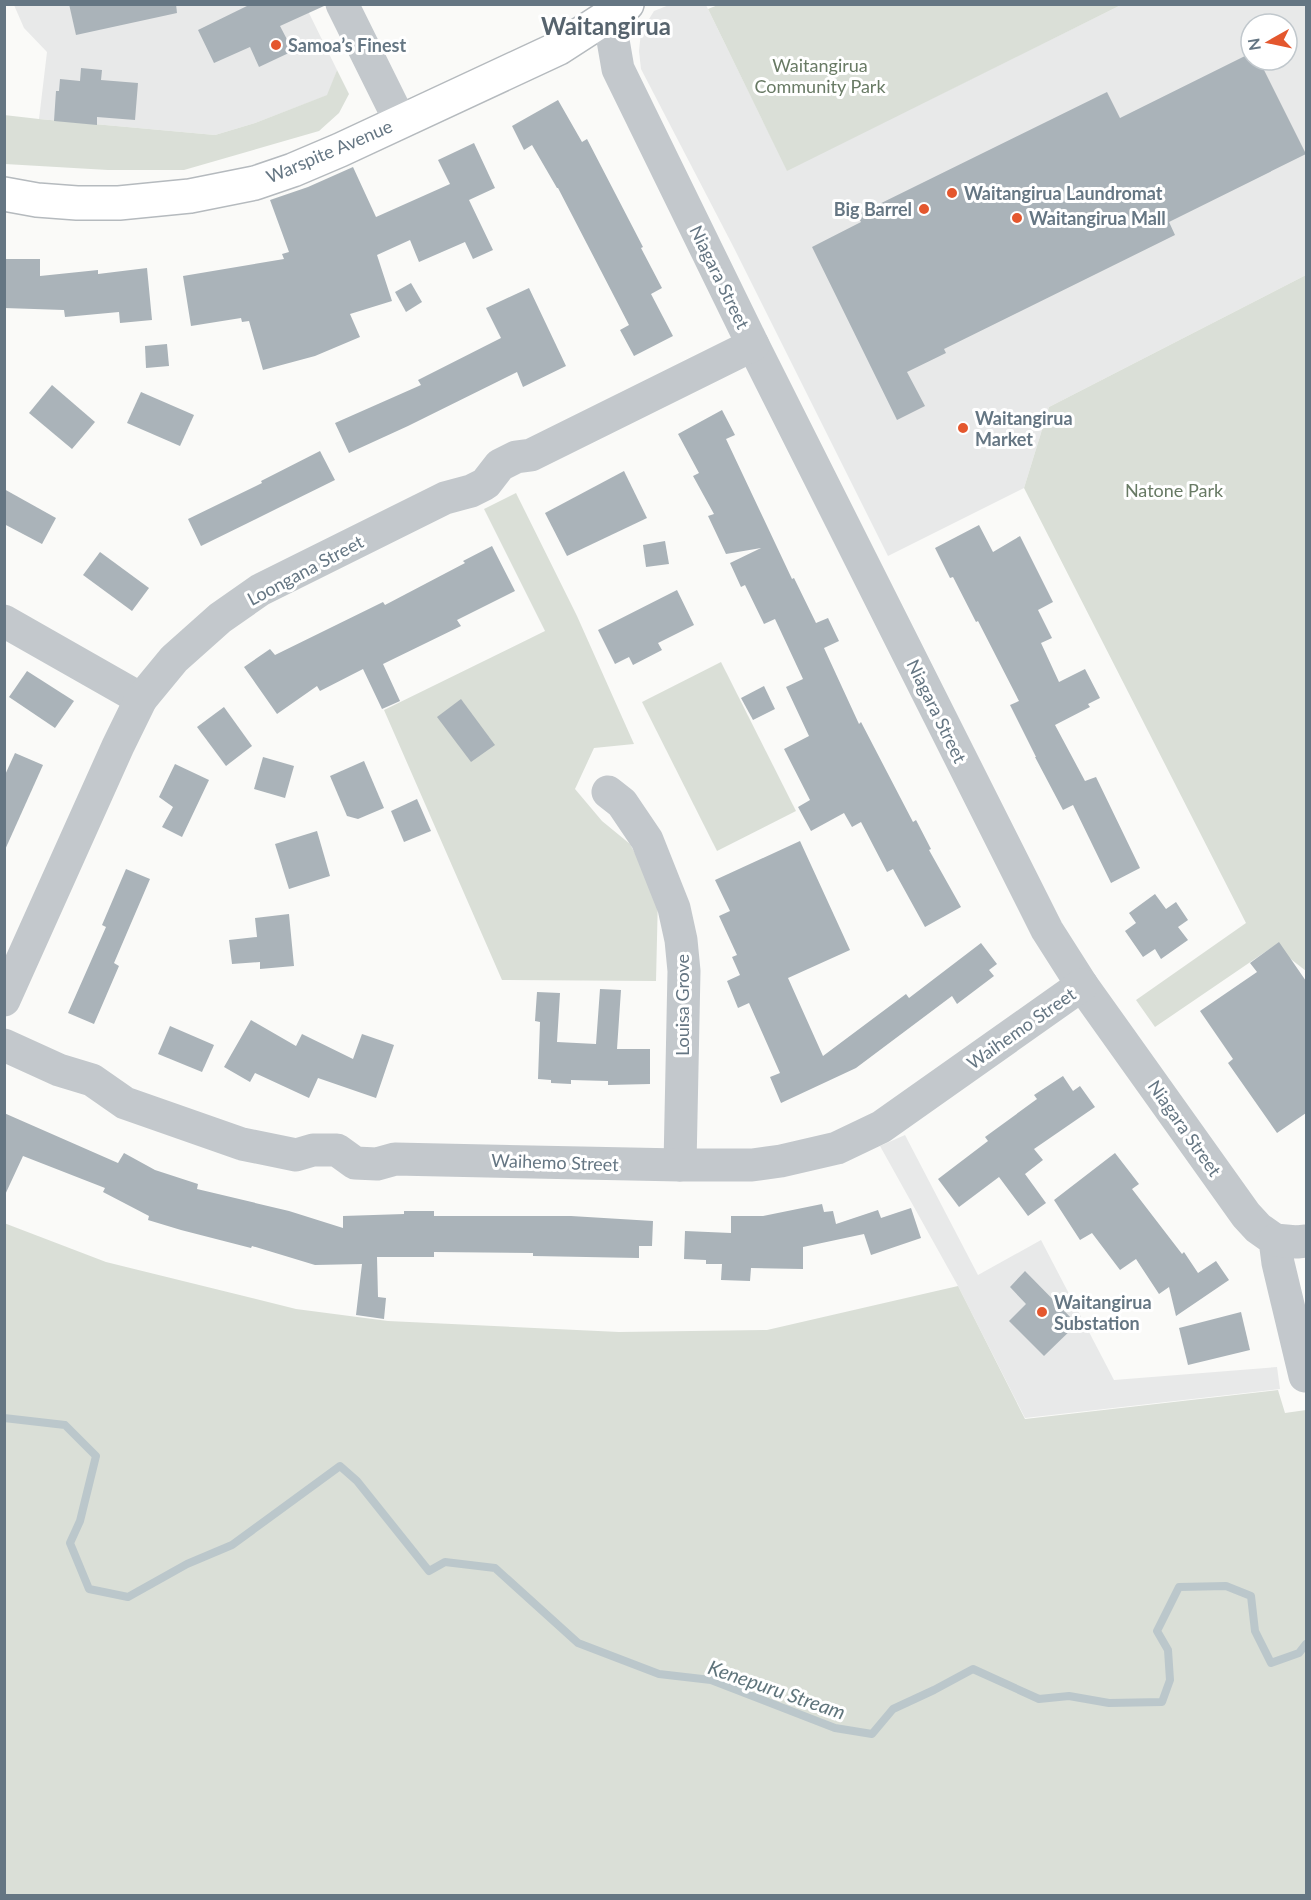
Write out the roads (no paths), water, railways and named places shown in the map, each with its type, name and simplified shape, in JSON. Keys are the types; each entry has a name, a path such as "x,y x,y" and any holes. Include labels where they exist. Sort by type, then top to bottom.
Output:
{"main road":[{"name":"Warspite Avenue","path":"4,194 37,200 118,203 190,196 255,183 340,150 559,48 614,9"}],"street":[{"path":"342,4 400,121"},
{"name":"Niagara Street","path":"614,9 618,69 753,345 1047,930 1082,985 1246,1215 1258,1228 1291,1241 1278,1263 1305,1376"},
{"name":"Loongana Street","path":"4,1000 141,699 174,659 220,618 260,590 445,498 483,485 500,465 516,457 531,455 753,345"},
{"path":"4,621 141,699"},
{"name":"Louisa Grove","path":"608,792 622,803 647,840 674,908 681,940 684,981 680,1165"},
{"name":"Waihemo Street","path":"4,1045 59,1070 92,1080 124,1103 242,1144 296,1155 313,1150 337,1150 355,1163 377,1164 394,1159 680,1165 762,1164 837,1148 881,1127 1082,985"}],"waterway":[{"name":"Kenepuru Stream","path":"4,1418 65,1425 96,1456 80,1521 70,1543 89,1589 128,1597 187,1564 232,1545 340,1466 357,1481 429,1571 445,1562 495,1568 578,1643 659,1674 711,1680 835,1728 872,1734 893,1709 973,1669 1039,1699 1069,1696 1109,1703 1162,1702 1170,1680 1168,1650 1157,1631 1179,1587 1226,1586 1251,1596 1255,1631 1271,1663 1299,1653 1306,1644"}],"place":[{"name":"Samoa’s Finest","path":"276,45"},
{"name":"Waitangirua Laundromat","path":"952,193"},
{"name":"Big Barrel","path":"924,209"},
{"name":"Waitangirua Mall","path":"1017,218"},
{"name":"Waitangirua Market","path":"963,428"},
{"name":"Waitangirua Substation","path":"1042,1312"}],"district":[{"name":"Waitangirua","path":"606,25"}],"park label":[{"name":"Waitangirua Community Park","path":"820,76"},
{"name":"Natone Park","path":"1174,490"}]}
